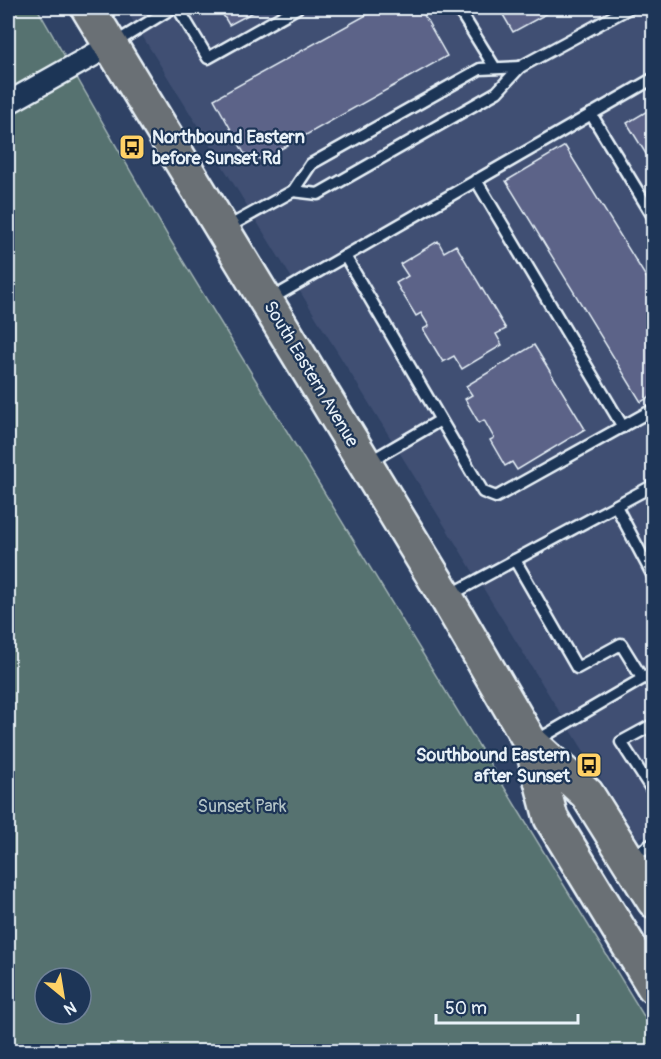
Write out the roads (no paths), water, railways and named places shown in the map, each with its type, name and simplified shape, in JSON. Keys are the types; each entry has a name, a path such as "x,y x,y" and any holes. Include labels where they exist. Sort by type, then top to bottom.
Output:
{"main road":[{"name":"South Eastern Avenue","path":"88,8 446,597 531,743 551,819 654,987"},
{"name":"South Eastern Avenue","path":"531,743 587,794 640,851 654,901"}],"street":[{"path":"8,103 111,45"}],"lane":[{"path":"111,45 172,8"},
{"path":"178,8 208,58 297,8"},
{"path":"458,8 495,68"},
{"path":"292,191 318,194 496,92 520,68 628,8"},
{"path":"223,230 292,191 311,164 480,69 520,68"},
{"path":"267,302 654,78"},
{"path":"591,114 654,218"},
{"path":"476,180 623,427"},
{"path":"345,256 439,421 483,492 496,497 654,410"},
{"path":"365,464 439,421"},
{"path":"446,597 654,485"},
{"path":"616,506 654,578"},
{"path":"515,560 577,668 621,644 642,678"},
{"path":"531,743 654,672"},
{"path":"654,724 621,742 654,794"}],"place":[{"name":"Northbound Eastern before Sunset Rd","path":"132,147"},
{"name":"Southbound Eastern after Sunset","path":"589,765"}],"park label":[{"name":"Sunset Park","path":"242,806"}]}
